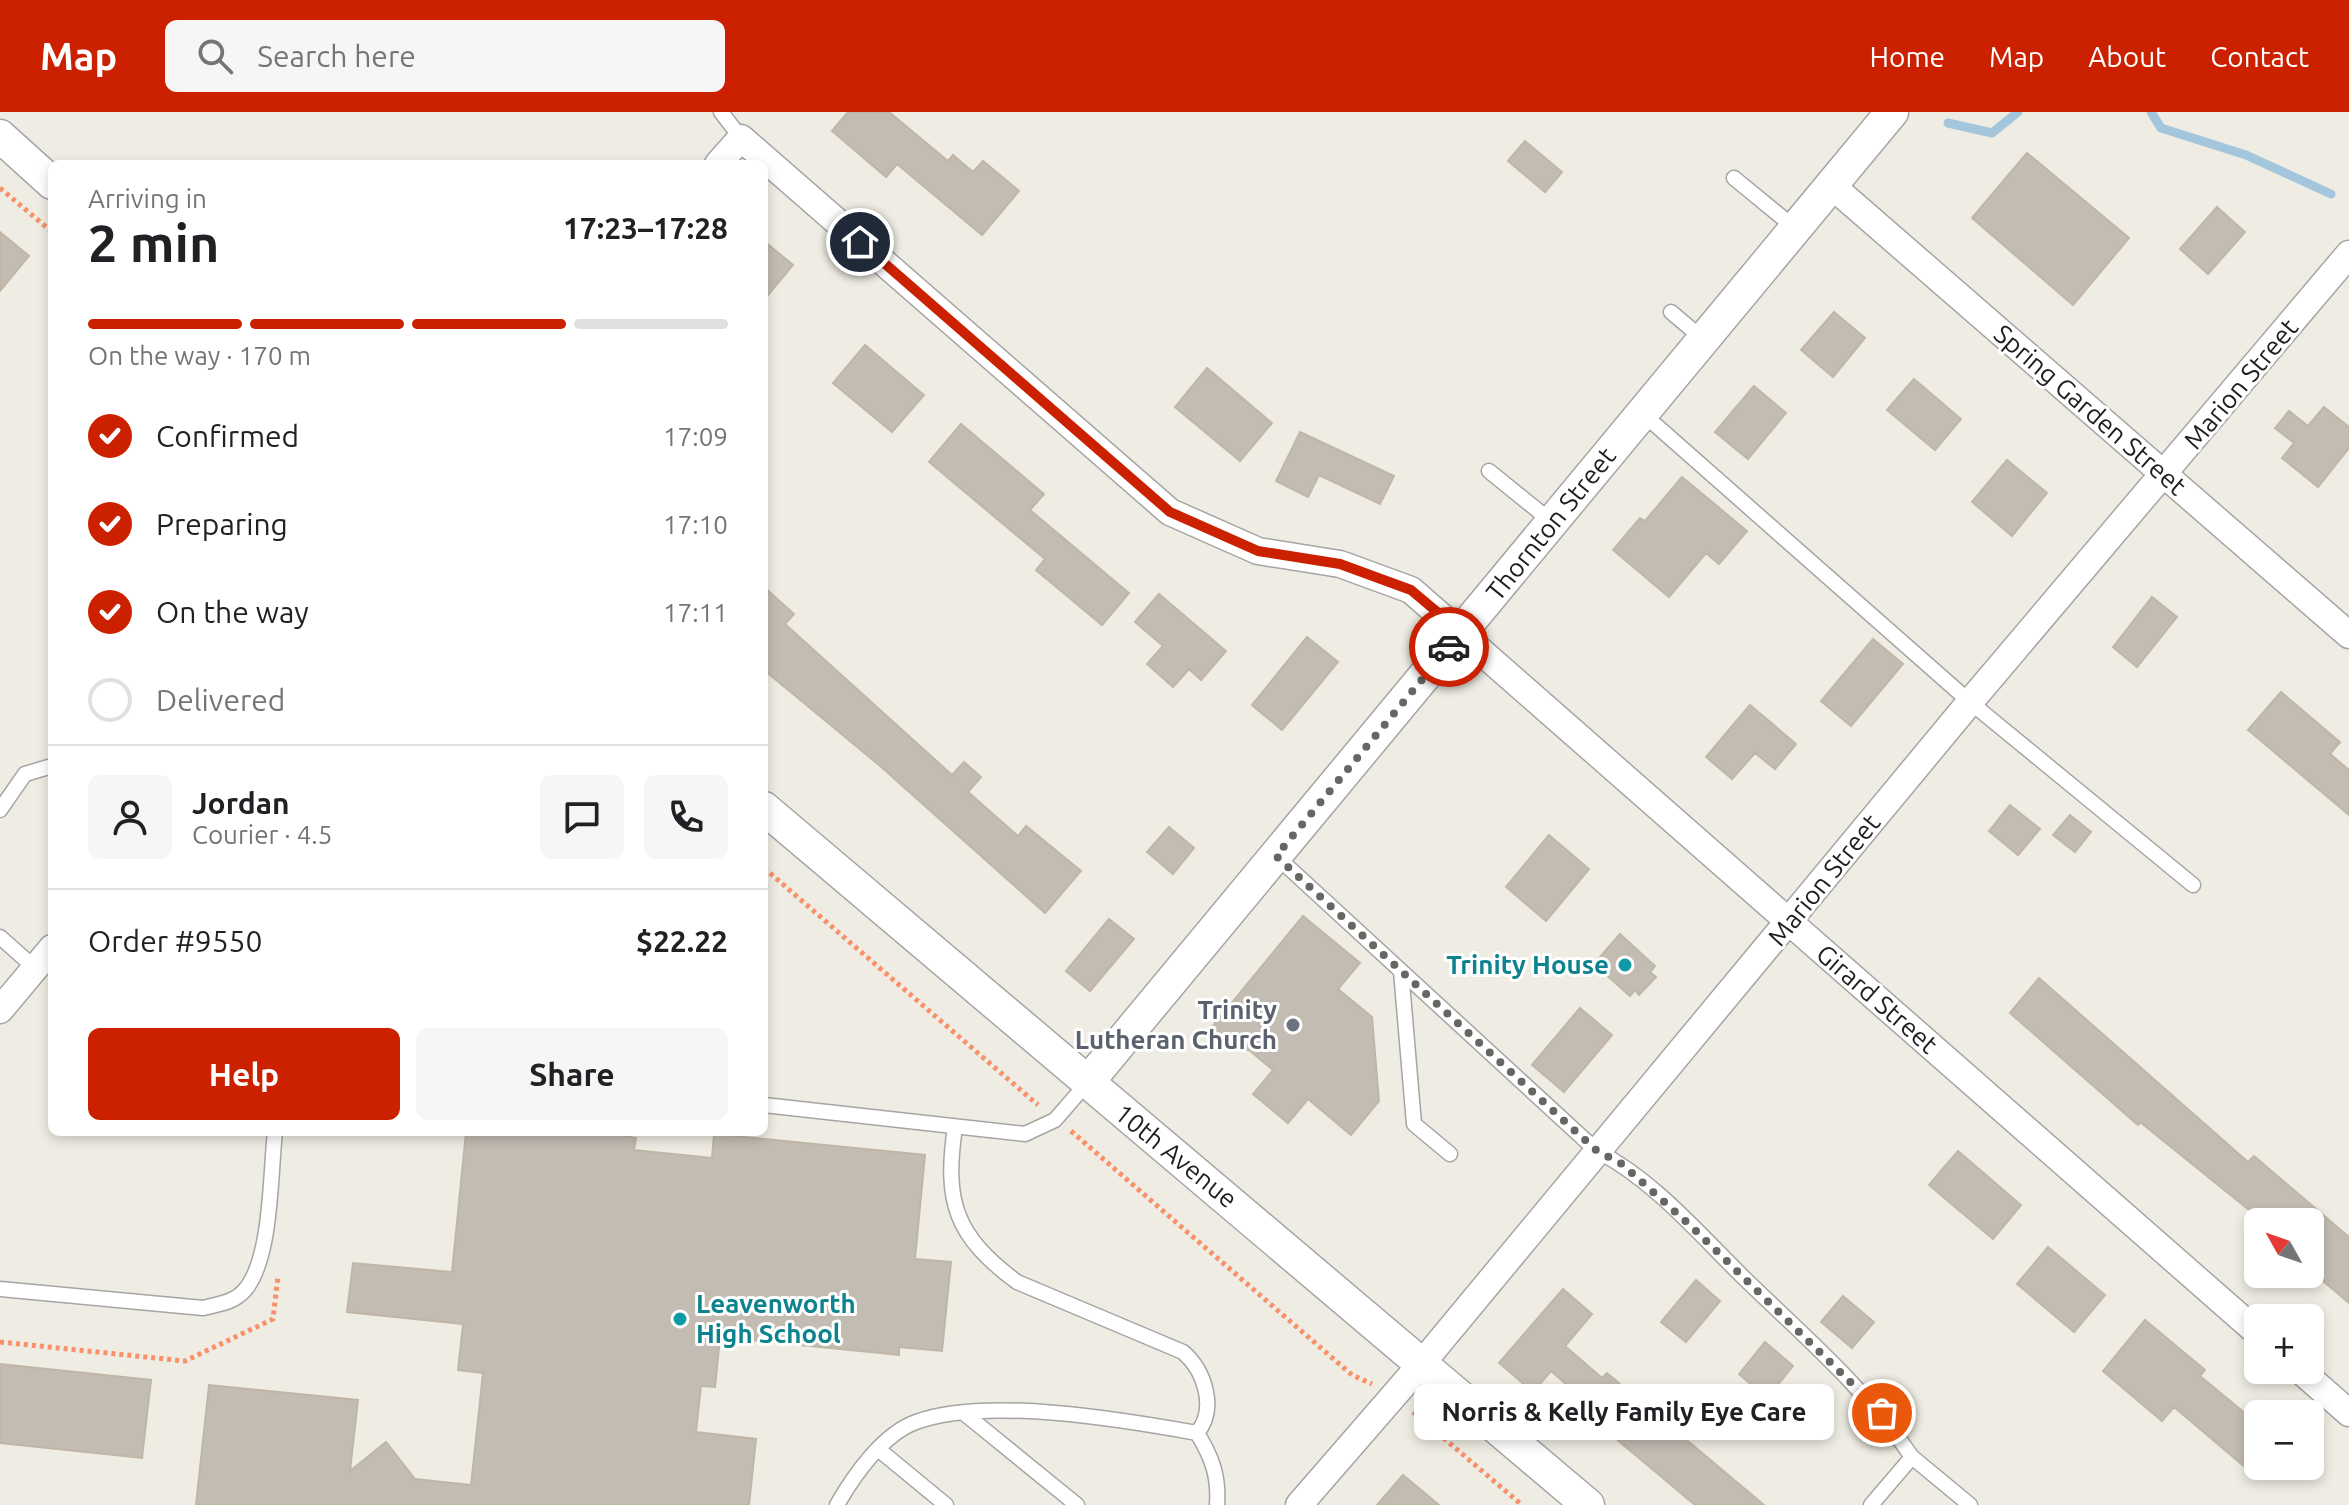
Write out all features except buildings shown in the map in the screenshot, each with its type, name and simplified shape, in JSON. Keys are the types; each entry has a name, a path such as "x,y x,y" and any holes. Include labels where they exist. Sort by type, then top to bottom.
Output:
{"street":[{"name":"Thornton Street","path":"1087,1083 1892,112"},
{"path":"0,136 48,179"},
{"path":"722,160 741,138"},
{"name":"Girard Street","path":"741,138 766,160"},
{"name":"Girard Street","path":"768,162 1170,512 1258,551 1340,564 1411,590 2244,1321"},
{"name":"Spring Garden Street","path":"1831,185 2349,635"},
{"name":"Marion Street","path":"1299,1505 1423,1362 1970,702 2349,254"},
{"name":"10th Avenue","path":"768,811 1087,1083 1423,1362 1588,1505"},
{"path":"0,1010 44,958"},
{"path":"2316,1384 2349,1413"}],"lane":[{"path":"721,112 741,138"},
{"path":"1734,178 1795,228"},
{"path":"1671,312 1703,339"},
{"path":"1642,413 1970,702 2193,885"},
{"path":"1489,471 1552,522"},
{"path":"0,810 25,774 48,767"},
{"path":"1276,856 1597,1151 1622,1164 1692,1227 1882,1413 1912,1457 1970,1505"},
{"path":"0,937 44,958"},
{"path":"1401,971 1414,1124 1450,1154"},
{"path":"768,1105 1025,1134 1055,1120 1087,1083"},
{"path":"955,1127 951,1196 968,1234 1000,1269 1017,1282 1183,1352 1194,1362 1207,1392 1204,1424 1197,1433"},
{"path":"0,1289 203,1308 229,1302 243,1293 260,1268 275,1136"},
{"path":"837,1505 878,1449 916,1422 965,1414 1043,1413 1114,1419 1197,1433 1212,1458 1219,1483 1217,1505"},
{"path":"965,1414 1077,1505"},
{"path":"878,1449 946,1505"},
{"path":"1871,1505 1912,1457"}],"path":[{"path":"0,188 48,229"},
{"path":"768,871 1055,1120 1085,1140 1352,1375 1394,1395 1522,1505"}],"waterway":[{"path":"1948,123 1992,133 2018,112"},
{"path":"2151,112 2161,128 2246,155 2331,194"}],"way so far":[{"path":"1449,647 1276,856 1597,1151 1622,1164 1692,1227 1882,1413"}],"place":[{"name":"Trinity House","path":"1625,965"},
{"name":"Trinity Lutheran Church","path":"1293,1025"},
{"name":"Leavenworth High School","path":"680,1319"},
{"name":"Norris & Kelly Family Eye Care","path":"1882,1413"}],"route":[{"path":"860,242 1170,512 1258,551 1340,564 1411,590 1461,632 1449,647"}]}
